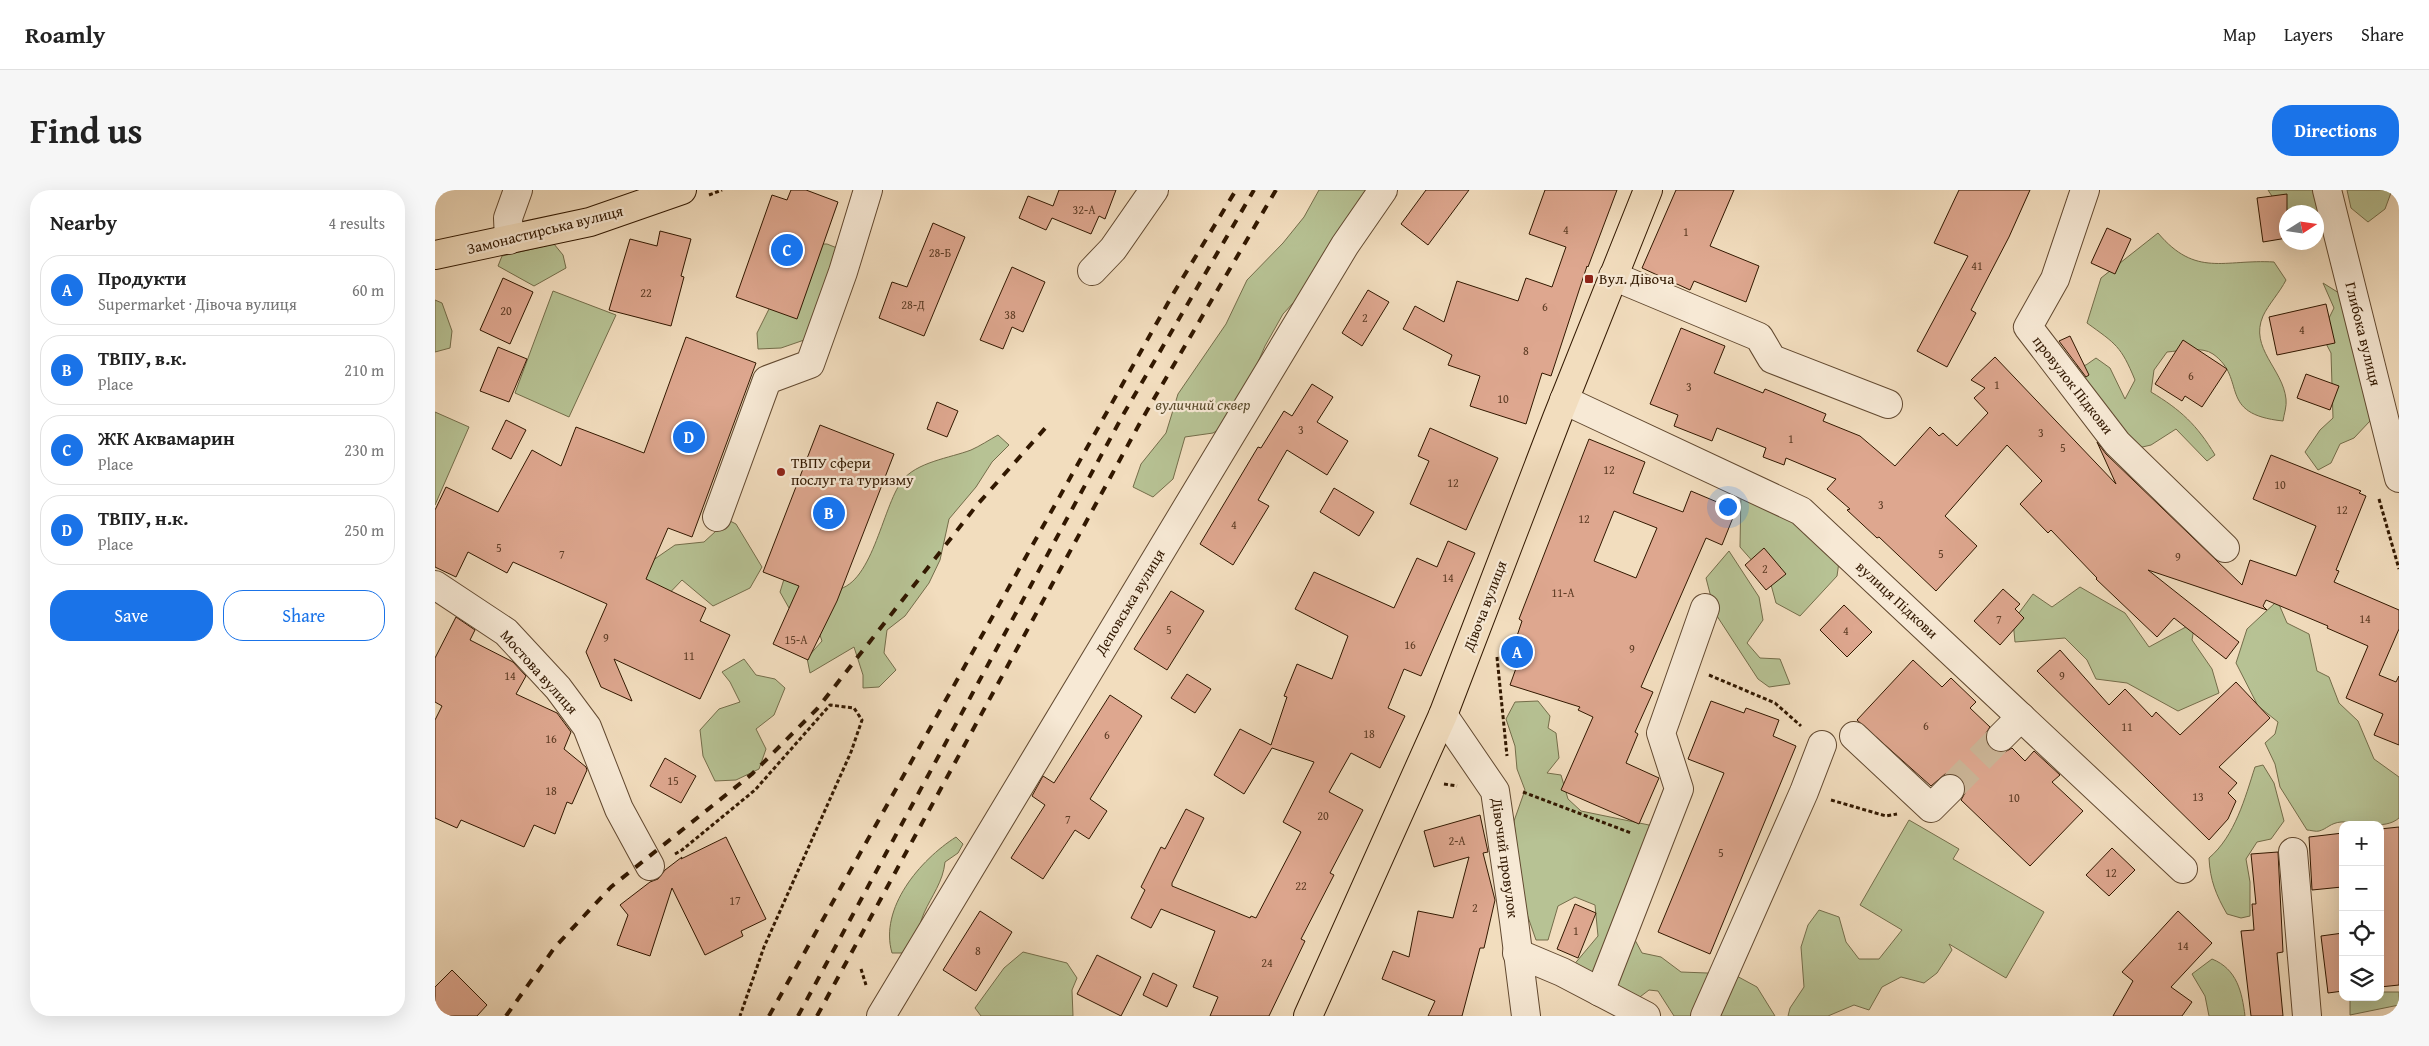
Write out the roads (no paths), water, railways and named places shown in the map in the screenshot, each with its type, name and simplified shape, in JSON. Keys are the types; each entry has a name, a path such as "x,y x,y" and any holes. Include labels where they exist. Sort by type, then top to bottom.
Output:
{"main road":[{"name":"Замонастирська вулиця","path":"435,255 590,222 682,190"},
{"name":"Дівоча вулиця","path":"1309,1016 1443,715 1564,400 1648,190"}],"street":[{"path":"509,240 508,218 518,190"},
{"path":"717,518 767,380 810,364 843,272 869,190"},
{"path":"1092,271 1113,249 1154,190"},
{"name":"Деповська вулиця","path":"881,1016 1345,245 1383,190"},
{"name":"провулок Підкови","path":"2085,190 2055,278 2028,327 2117,443 2225,548"},
{"name":"Глибока вулиця","path":"2327,190 2399,478"},
{"path":"1613,276 1759,337 1772,359 1887,404"},
{"name":"вулиця Підкови","path":"1564,400 1801,511 2183,869"},
{"name":"Мостова вулиця","path":"435,585 506,632 558,688 587,726 619,809 650,866"},
{"path":"1600,992 1679,789 1661,733 1705,608"},
{"name":"Дівочий провулок","path":"1443,715 1495,791 1515,921 1517,953 1526,1016"},
{"path":"2001,738 2021,717"},
{"path":"1854,736 1940,798"},
{"path":"1705,1016 1804,792 1822,745"},
{"path":"2293,852 2307,1016"},
{"path":"1517,953 1562,972 1646,1016"}],"tunnel":[{"path":"1950,789 2001,737"}],"railway":[{"path":"769,1016 1173,294 1236,190"},
{"path":"798,1016 1123,415 1254,190"},
{"path":"817,1016 1141,421 1276,190"},
{"path":"506,1016 555,947 611,887 752,774 817,709 977,505 1048,425"}],"place":[{"name":"ЖК Аквамарин","path":"787,250"},
{"name":"Вул. Дівоча","path":"1589,279"},
{"name":"ТВПУ, н.к.","path":"689,437"},
{"name":"ТВПУ сфери послуг та туризму","path":"781,472"},
{"name":"ТВПУ, в.к.","path":"829,513"},
{"name":"Продукти","path":"1517,652"}],"park label":[{"name":"вуличний сквер","path":"1203,405"}]}
